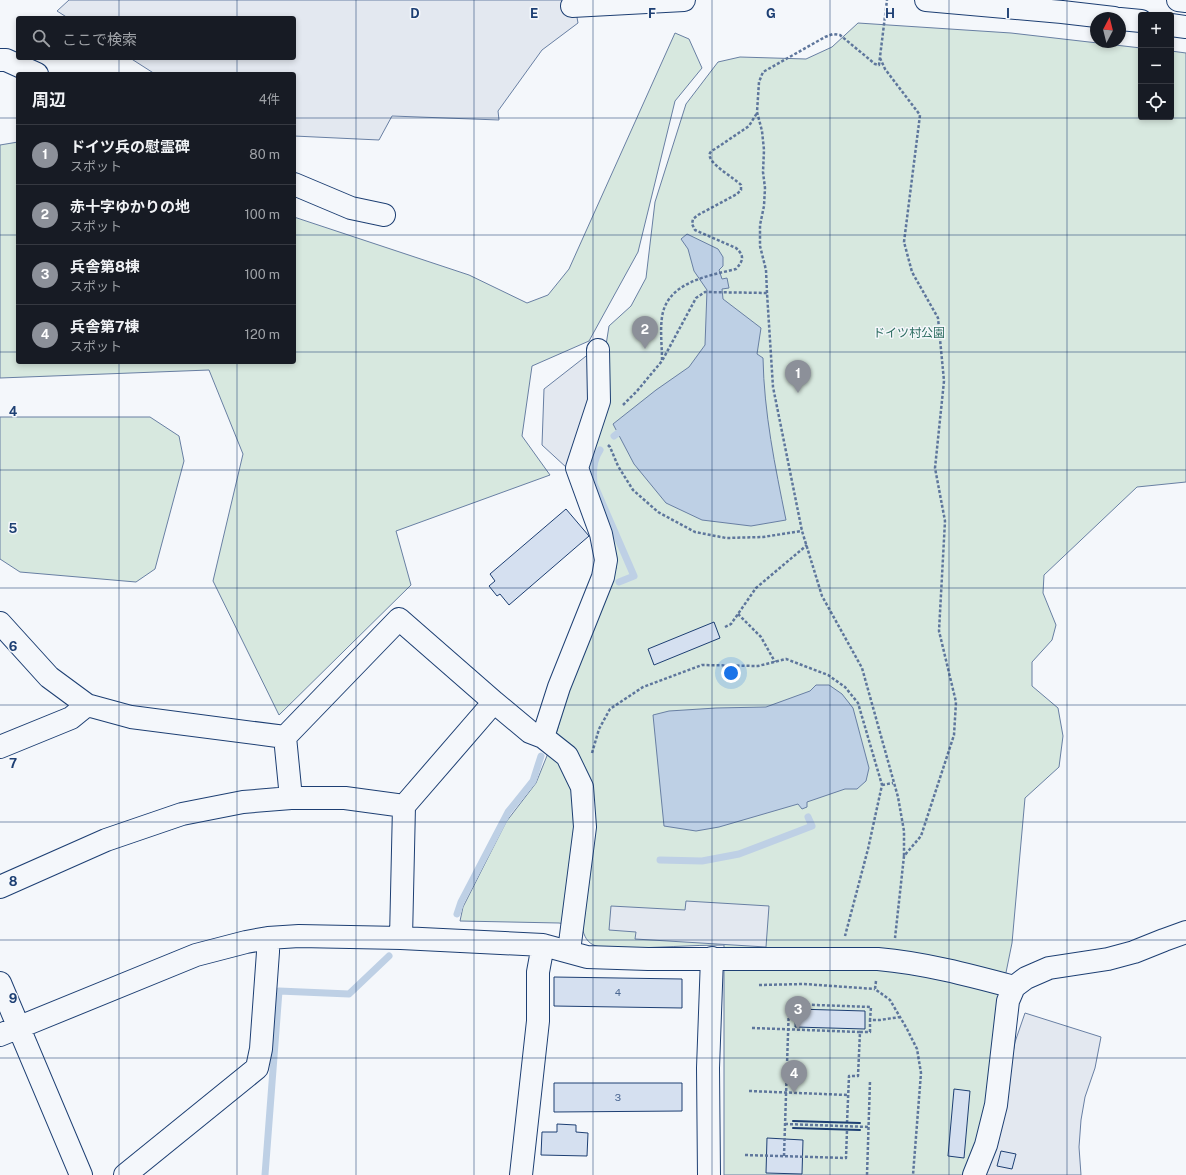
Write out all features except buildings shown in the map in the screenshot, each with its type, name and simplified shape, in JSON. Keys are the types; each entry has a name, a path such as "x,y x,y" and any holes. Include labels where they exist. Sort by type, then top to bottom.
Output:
{"main road":[{"path":"572,6 684,0"},
{"path":"926,0 1090,15"},
{"path":"1178,0 1186,1"},
{"path":"1126,20 1138,21"},
{"path":"1174,25 1186,26"},
{"path":"0,60 6,60 33,72"},
{"path":"296,185 351,208 384,215"},
{"path":"543,737 559,687 603,577 606,560 601,534 577,468 599,401 598,350"},
{"path":"291,798 285,737 399,619 530,732 543,737 567,756 582,787 585,827 569,951"},
{"path":"0,623 49,677 87,705 131,717 285,737"},
{"path":"401,938 404,806 494,702"},
{"path":"0,747 71,718 87,705"},
{"path":"0,887 106,840 182,814 243,802 291,798 345,798 404,806"},
{"path":"974,1175 986,1145 996,1105 1008,1001 1014,987 1026,978 1049,968 1114,957 1134,952 1186,932"},
{"path":"9,1031 196,955 246,942 268,938 299,936 401,938 543,945 587,957 648,959 885,959 966,975 1014,987"},
{"path":"125,1175 256,1068 262,1048 268,938"},
{"path":"521,1175 538,1021 538,972 543,945"},
{"path":"709,1175 708,1068 712,958"},
{"path":"0,983 9,1031 80,1175"}],"path":[{"path":"875,989 885,959 904,856 904,831 898,797 862,668 822,596 802,531 773,387 766,270 760,246 760,225 764,206 765,188 762,131 757,112 759,82 763,72 825,37 833,34 840,35 875,64 879,65 887,0"},
{"path":"880,58 885,68 920,115 904,242 912,272 938,318 944,382 935,468 945,521 939,631 956,702 954,735 921,836 904,856"},
{"path":"662,361 662,316 666,303 675,291 694,281 736,269 742,259 741,253 736,248 695,230 692,224 693,219 738,194 741,190 741,185 737,181 713,164 710,158 710,153 715,148 750,126 757,112"},
{"path":"620,407 637,391 662,361 696,298 705,292 768,293"},
{"path":"588,436 599,440 610,447 618,466 633,490 658,512 695,532 726,538 763,537 802,531"},
{"path":"725,627 731,624 756,588 807,546"},
{"path":"738,614 761,637 775,662"},
{"path":"576,774 589,760 599,729 610,709 643,687 702,665 758,666 786,659 828,675 845,687 858,703 882,785 868,849 839,959"},
{"path":"882,785 893,783"},
{"path":"760,984 804,984 875,989 890,1000 917,1049 920,1073 913,1175"},
{"path":"752,1028 789,1029 860,1032 870,1032 870,1007 789,1004 789,1029 784,1156"},
{"path":"870,1020 900,1017"},
{"path":"847,1123 849,1076 858,1076 860,1032"},
{"path":"867,1175 870,1081"},
{"path":"749,1092 848,1096"},
{"path":"785,1124 868,1127"},
{"path":"745,1155 846,1158 847,1130"}],"green space":[{"name":"ドイツ村公園","path":"858,23 1011,33 1090,42 1090,48 1126,48 1126,46 1138,48 1138,120 1174,120 1174,51 1186,53 1186,482 1137,487 1044,575 1043,593 1056,625 1052,640 1032,662 1032,686 1058,708 1063,736 1059,767 1025,798 1012,943 1000,1002 988,1103 965,1175 724,1175 724,945 606,948 590,943 585,936 582,927 559,923 460,921 463,907 506,822 536,783 557,731 568,690 616,568 586,472 609,326 631,306 646,278 655,202 686,104 718,62 740,57 806,59 832,47"},
{"path":"675,33 689,39 702,68 675,101 638,252 589,341 532,366 522,436 550,475 396,531 411,585 279,715 213,581 243,454 209,370 0,378 0,145 16,142 16,364 296,364 296,218 469,275 527,303 548,295 569,269"},
{"path":"0,417 150,417 179,436 184,461 155,569 136,582 20,572 0,559"}],"shaded area":[{"path":"69,0 574,0 578,23 542,50 498,111 499,120 392,116 379,140 296,136 296,72 152,72 133,60 296,60 296,16 65,16 57,11"},
{"path":"590,353 591,398 567,468 542,445 544,389"},
{"path":"686,901 769,906 766,947 635,939 636,932 609,930 611,906 685,910"},
{"path":"1025,1013 1101,1037 1095,1068 1085,1097 1081,1120 1079,1147 1081,1175 984,1175 995,1147 1015,1042"}],"water":[{"path":"687,234 718,249 723,257 723,266 719,270 722,279 727,278 729,288 722,289 723,299 761,328 757,354 763,358 765,399 774,460 786,520 751,526 702,520 666,503 634,464 613,424 656,390 689,367 705,345 707,290 694,271 688,249 681,239"},
{"path":"816,685 829,685 842,694 853,708 869,768 866,781 857,789 845,789 807,802 807,807 802,809 798,804 719,827 696,831 664,826 653,715 669,711 766,707 810,691"}],"waterway":[{"path":"614,436 618,433"},
{"path":"600,450 594,466 594,484 634,576 619,582"},
{"path":"457,914 461,902 508,812 533,781 541,756"},
{"path":"660,860 702,861 739,854 812,826 808,817"},
{"path":"265,1175 279,991 349,994 389,956"}],"wall":[{"path":"793,1121 860,1123"},
{"path":"793,1128 860,1130"}],"place":[{"name":"赤十字ゆかりの地","path":"645,349"},
{"name":"ドイツ兵の慰霊碑","path":"798,393"},
{"name":"兵舎第8棟","path":"798,1029"},
{"name":"兵舎第7棟","path":"794,1093"}]}
